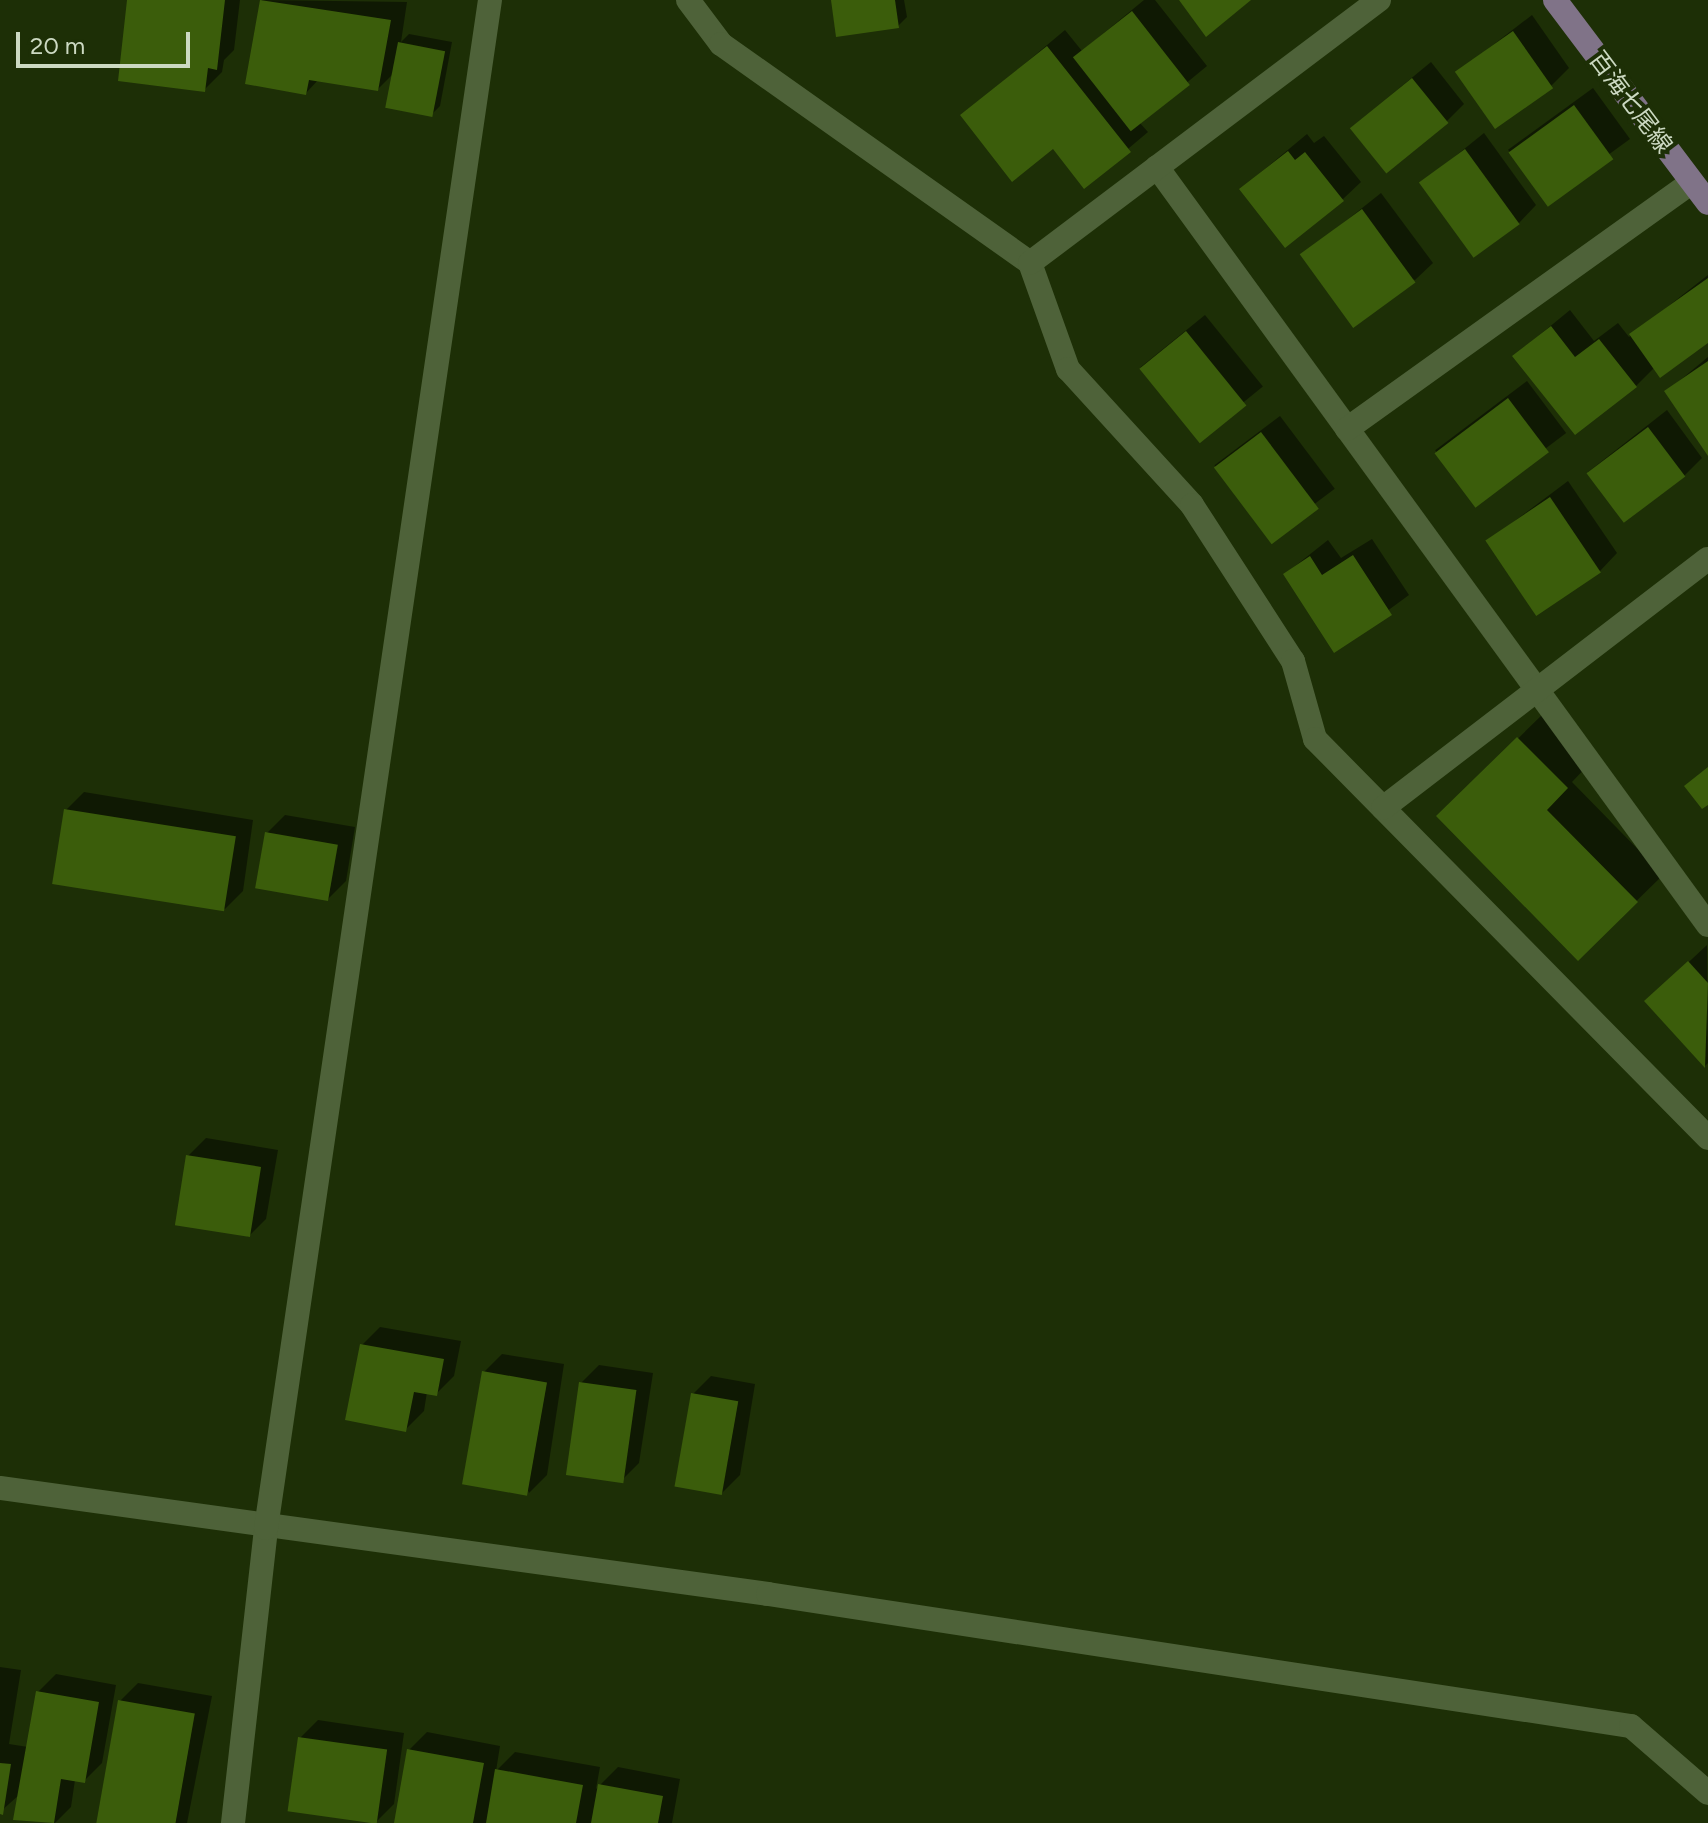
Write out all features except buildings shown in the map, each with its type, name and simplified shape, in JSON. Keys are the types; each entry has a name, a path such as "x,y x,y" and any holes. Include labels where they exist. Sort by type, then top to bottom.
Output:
{"main road":[{"name":"百海七尾線","path":"1555,0 1708,203"}],"street":[{"path":"233,1823 266,1528 490,0"},
{"path":"688,0 721,44 1030,263 1068,369 1192,505 1293,661 1315,739 1708,1138"},
{"path":"1030,263 1379,0"},
{"path":"1157,167 1708,925"},
{"path":"1347,429 1692,182"},
{"path":"1383,808 1708,559"},
{"path":"0,1488 266,1528 768,1594 1631,1726 1708,1793"}]}
